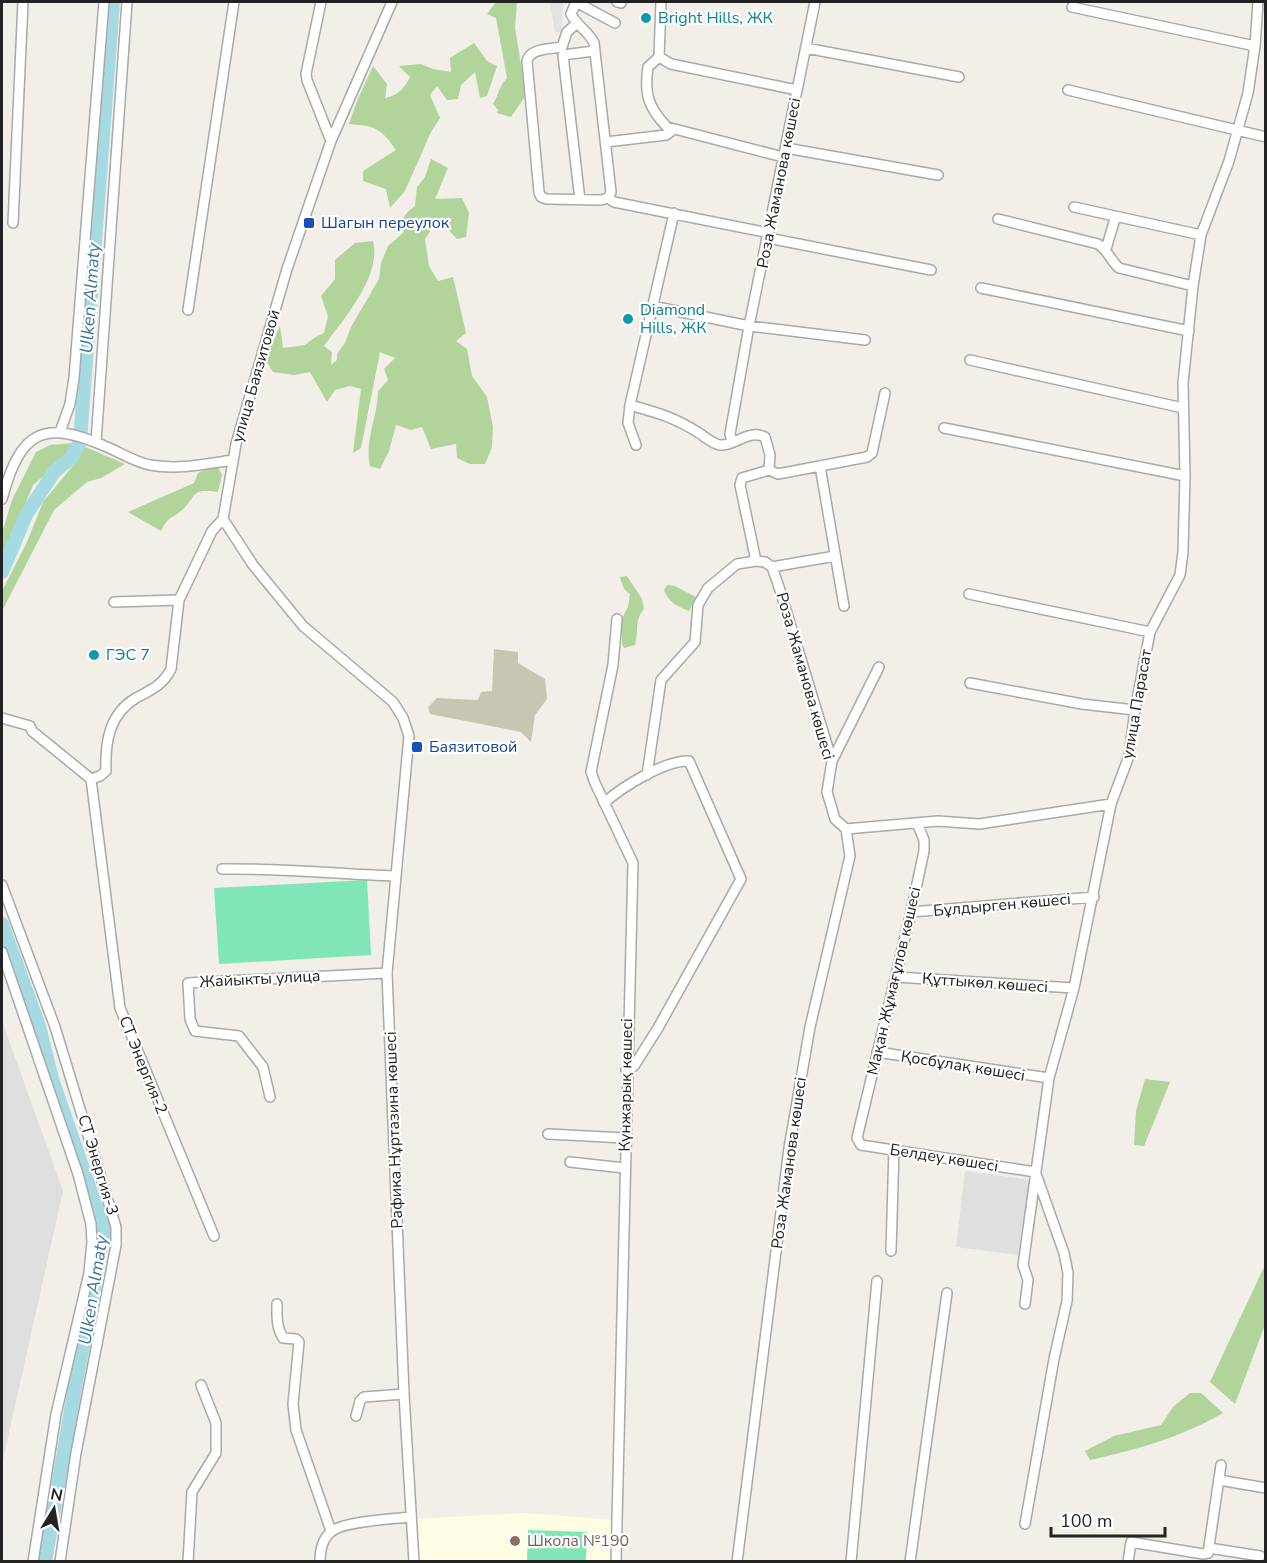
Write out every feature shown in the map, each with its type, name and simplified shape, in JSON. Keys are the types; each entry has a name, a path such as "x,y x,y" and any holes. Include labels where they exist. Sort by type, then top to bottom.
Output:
{"street":[{"path":"13,223 23,2"},
{"path":"60,432 70,404 74,378 104,2"},
{"path":"92,441 127,2"},
{"path":"188,310 234,2"},
{"path":"321,2 306,74 331,141"},
{"name":"улица Баязитовой","path":"223,519 233,460 287,269 331,141 392,2"},
{"path":"576,24 567,32 562,47 532,53 528,56 527,61 539,192 541,197 547,199 601,200 608,198 611,192 612,184 594,43 591,36 576,24 571,14 576,2 615,22"},
{"path":"661,2 659,57 648,66 646,82 647,95 654,113 667,127 784,153 938,175"},
{"name":"Роза Жаманова көшесі","path":"732,441 730,434 749,326 815,2"},
{"name":"улица Парасат","path":"1025,1304 1028,1280 1023,1265 1049,1078 1074,988 1111,804 1129,756 1150,632 1180,575 1185,476 1183,383 1192,286 1201,235 1229,161 1248,93 1255,46 1258,2"},
{"path":"1072,7 1255,46"},
{"path":"806,48 959,77"},
{"path":"580,200 563,54 594,51"},
{"path":"659,57 671,64 797,90"},
{"path":"1068,90 1266,137"},
{"path":"606,142 666,135 673,130"},
{"path":"608,198 614,202 674,213 769,236 931,270"},
{"path":"1074,207 1201,235"},
{"path":"636,445 628,423 630,405 674,213"},
{"path":"998,219 1098,244 1106,249 1111,261 1119,268 1192,286"},
{"path":"1106,249 1114,222"},
{"path":"981,288 1189,331"},
{"path":"652,306 749,326 865,340"},
{"path":"970,360 1183,408"},
{"path":"756,561 740,485 742,478 769,470 778,474 867,457 872,453 885,393"},
{"path":"630,405 678,419 721,445 750,435 758,434 765,437 770,455 769,470"},
{"path":"944,428 1185,476"},
{"path":"2,499 8,475 25,445 37,436 51,432 60,432 92,441 152,465 188,467 233,460"},
{"path":"820,466 844,606"},
{"path":"2,718 30,726 32,731 91,779 106,771 107,736 111,724 119,712 133,700 159,686 171,669 179,600 212,531 223,519"},
{"name":"Рафика Нұртазина көшесі","path":"223,519 253,565 303,626 393,702 403,718 409,736 387,973 404,1394 414,1562"},
{"path":"647,775 661,680 695,642 698,605 708,588 737,564 756,561 765,562 772,567 835,555"},
{"name":"Роза Жаманова көшесі","path":"737,1562 789,1148 810,1027 850,856 846,829 836,819 827,792 832,761 772,567"},
{"path":"969,594 1150,632"},
{"path":"114,602 179,600"},
{"name":"Күнжарық көшесі","path":"615,1562 633,863 591,772 613,665 617,619"},
{"path":"832,761 879,667"},
{"path":"970,683 1082,704 1135,711"},
{"path":"604,803 647,775 677,760 689,761 741,879 658,1028 634,1066 626,1070"},
{"name":"СТ Энергия-2","path":"91,779 120,1008 214,1236"},
{"path":"846,829 938,821 979,824 1111,804"},
{"name":"Мақан Жұмағұлов көшесі","path":"857,1138 924,851 924,840 918,823"},
{"path":"222,869 269,868 395,876"},
{"name":"СТ Энергия-3","path":"2,885 55,1027 116,1227 116,1245 76,1453 60,1562"},
{"name":"Бұлдырген көшесі","path":"911,912 1094,897"},
{"path":"2,952 75,1164 92,1224 90,1264 56,1414 33,1562"},
{"name":"Жайыкты улица","path":"270,1097 263,1068 239,1036 195,1031 190,1019 188,983 387,973"},
{"name":"Құттыкөл көшесі","path":"896,977 1074,988"},
{"name":"Қосбұлақ көшесі","path":"877,1053 1049,1078"},
{"path":"548,1134 625,1138"},
{"name":"Белдеу көшесі","path":"857,1138 861,1144 1035,1172"},
{"path":"891,1251 894,1149"},
{"path":"570,1162 624,1168"},
{"path":"1026,1524 1054,1359 1067,1301 1068,1273 1064,1253 1035,1172"},
{"path":"851,1562 877,1281"},
{"path":"910,1562 946,1293"},
{"path":"277,1304 280,1334 283,1338 296,1339 299,1342 293,1404 296,1430 331,1531"},
{"path":"188,1562 192,1492 216,1453 216,1424 201,1385"},
{"path":"356,1416 360,1401 364,1397 404,1394"},
{"path":"1128,1562 1131,1542 1208,1553 1221,1466"},
{"path":"1219,1480 1266,1488"},
{"path":"320,1562 320,1547 331,1531 347,1525 411,1517"},
{"path":"1209,1548 1260,1556"}],"shaded area":[{"path":"550,2 563,3 562,32 555,32"},
{"path":"494,649 518,652 518,663 545,679 547,699 535,715 531,742 521,732 430,714 428,707 437,698 478,700 481,692 492,691"},
{"path":"2,1021 63,1191 2,1464"},
{"path":"965,1171 1030,1180 1018,1255 956,1247"},
{"name":"Школа №190","path":"523,1513 614,1520 612,1561 417,1561 416,1519"}],"green space":[{"path":"496,2 517,2 515,28 526,95 511,117 497,113 498,110 493,104 507,78 496,18 487,14"},
{"path":"474,43 487,61 497,66 487,96 480,98 475,72 461,85 458,99 447,100 437,86 430,95 440,118 431,132 405,191 390,208 386,189 363,181 363,171 396,150 377,130 349,124 373,66 387,84 385,98 400,91 410,77 399,66 421,64 451,72 450,58"},
{"path":"431,159 448,168 435,199 462,198 469,213 466,237 457,239 444,225 433,227 425,239 429,266 438,281 453,277 466,333 456,341 467,349 472,376 487,397 493,427 492,447 485,464 470,464 457,458 456,444 431,449 422,427 411,430 396,425 389,451 380,469 370,466 370,438 378,391 388,380 384,369 395,358 380,352 361,448 353,453 361,389 350,386 335,390 327,402 310,372 294,375 273,372 265,359 280,326 283,348 305,345 324,333 328,316 321,296 335,279 335,260 355,243 373,241 372,268 367,282 351,310 324,346 332,352 331,365 337,360 337,354 345,343 351,327 379,279 381,263 388,246 404,232 403,220 415,206 417,187 425,177"},
{"path":"74,443 61,461 33,485 2,561 2,533 12,500 36,452 50,445"},
{"path":"83,446 125,464 101,478 87,482 54,510 2,611 2,591 27,542 43,502 76,462"},
{"path":"217,465 222,475 218,492 203,491 196,494 182,510 168,520 161,531 128,512 194,483 198,473"},
{"path":"627,576 642,599 644,609 638,622 635,645 624,648 622,618 628,607 630,594 624,589 620,577"},
{"path":"667,585 675,586 696,597 689,611 677,606 668,598 664,590"},
{"path":"367,880 371,955 219,964 214,888"},
{"path":"1145,1079 1170,1082 1144,1146 1134,1145 1136,1111"},
{"path":"1265,1265 1265,1325 1235,1404 1210,1382"},
{"path":"1190,1393 1201,1393 1223,1413 1158,1442 1090,1460 1085,1451 1114,1436 1161,1425 1173,1407"},
{"path":"528,1530 587,1532 586,1561 527,1561"}],"waterway":[{"name":"Ulken Almaty","path":"2,572 26,515 54,472 72,457 80,441 113,2"},
{"name":"Ulken Almaty","path":"2,924 39,1026 52,1079 104,1230 45,1562"}],"place":[{"name":"Bright Hills, ЖК","path":"646,18"},
{"name":"Шагын переулок","path":"309,223"},
{"name":"Diamond Hills, ЖК","path":"628,319"},
{"name":"ГЭС 7","path":"94,655"},
{"name":"Баязитовой","path":"417,747"},
{"name":"Школа №190","path":"515,1541"}]}
